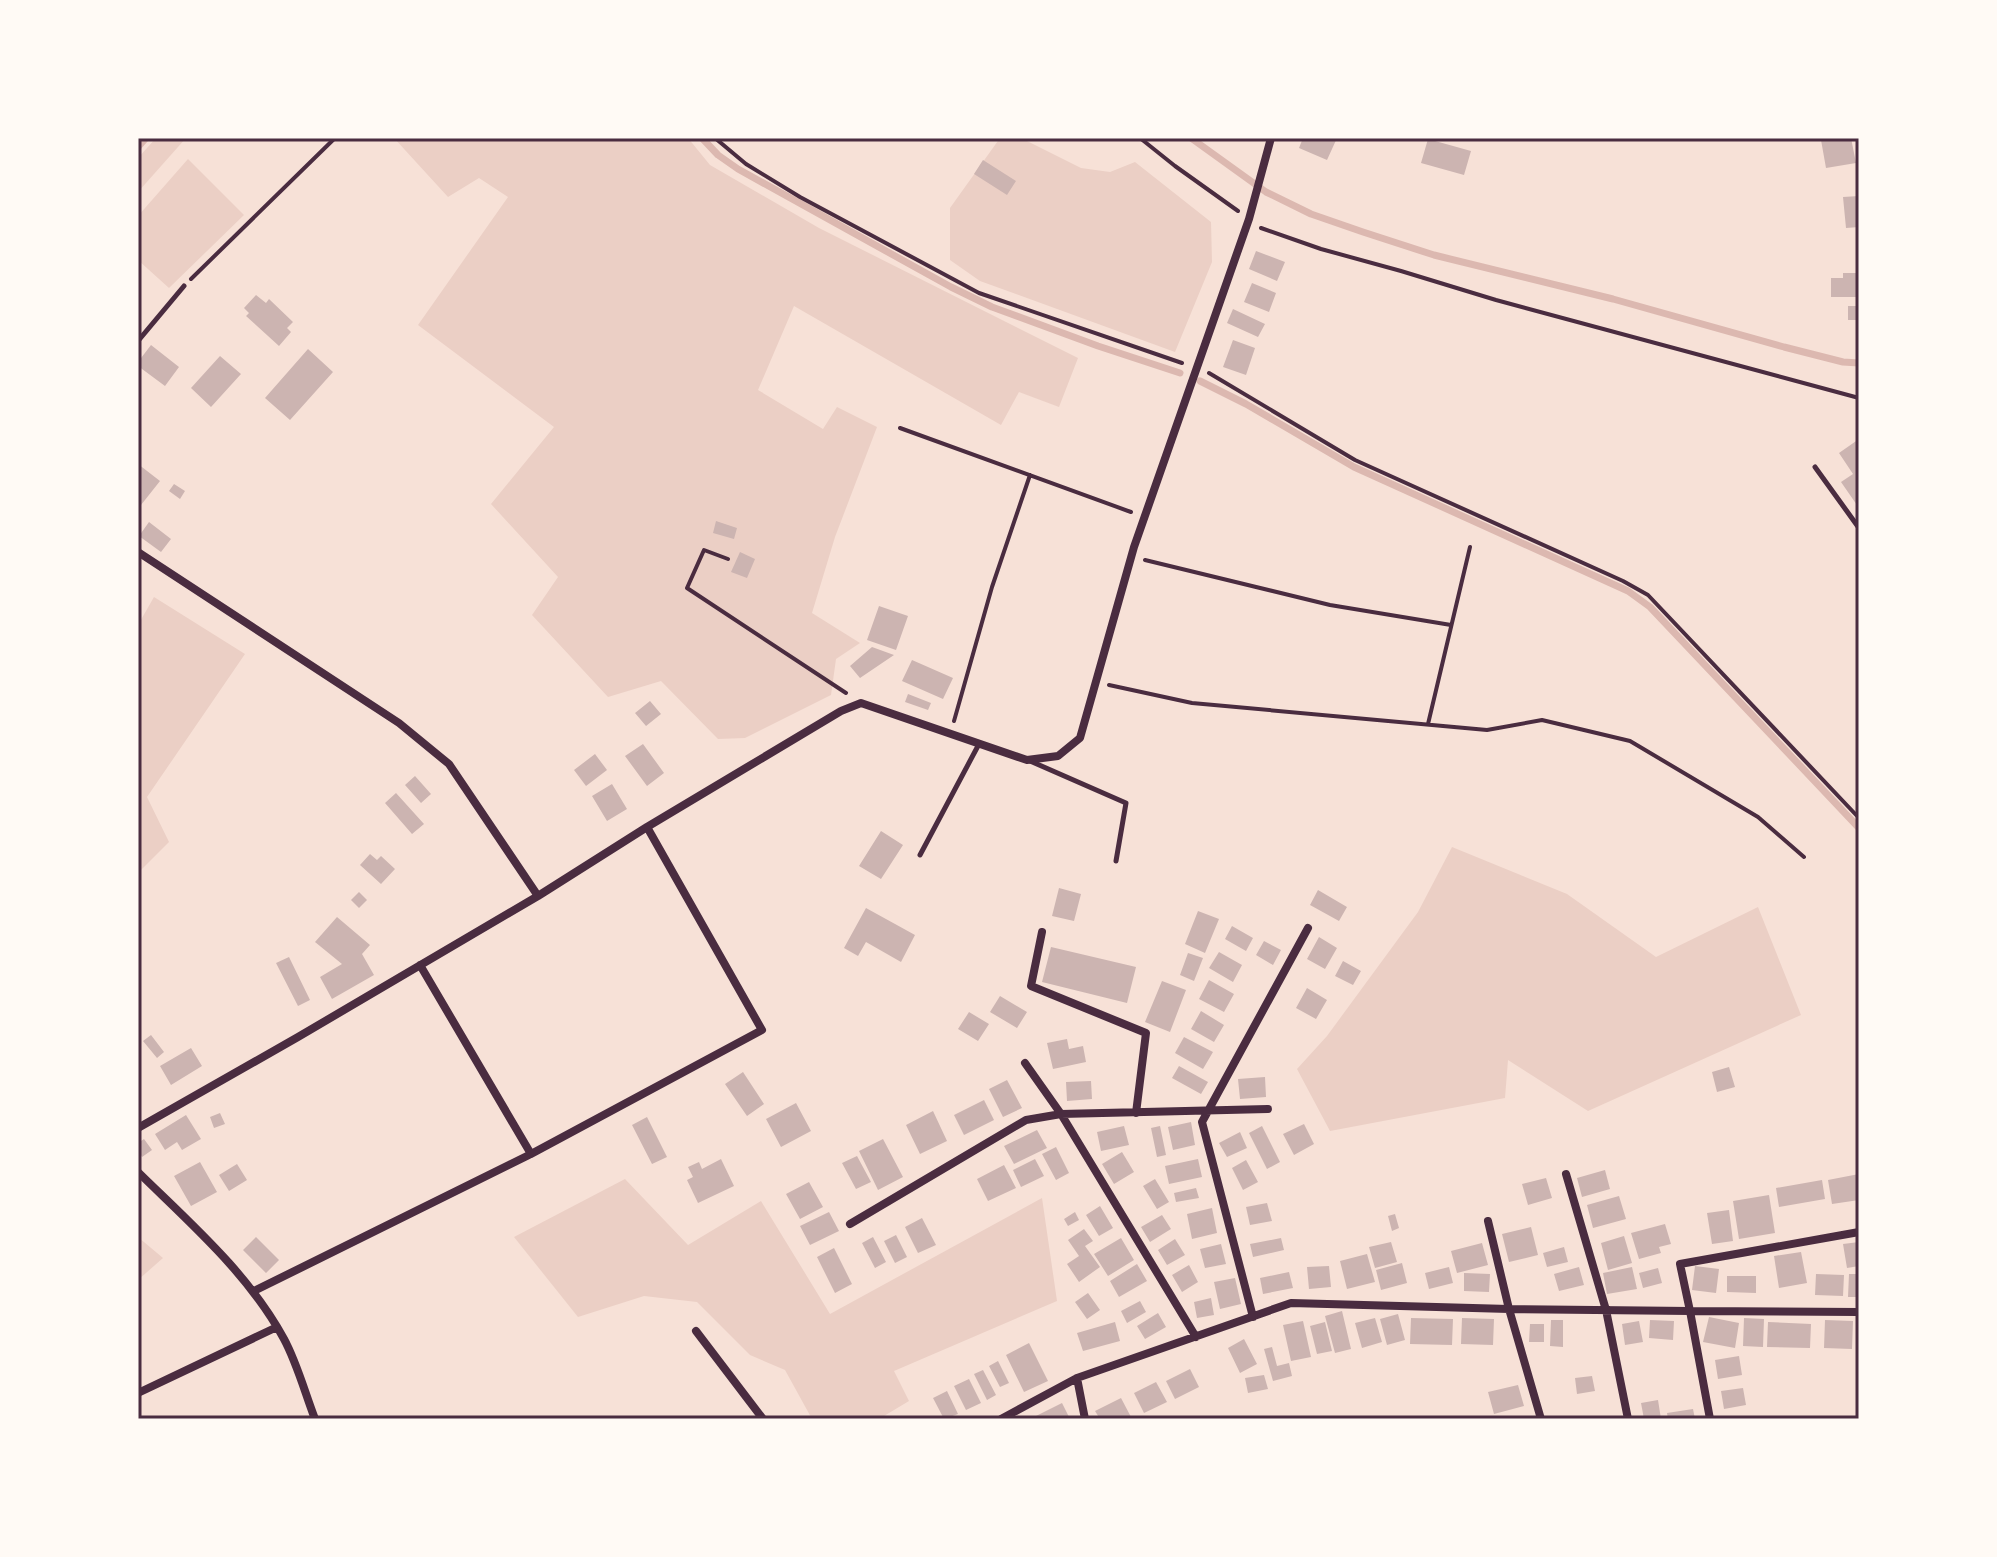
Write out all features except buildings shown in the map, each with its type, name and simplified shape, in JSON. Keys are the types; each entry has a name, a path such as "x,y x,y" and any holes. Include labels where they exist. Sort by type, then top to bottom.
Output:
{"street":[{"path":"138,1128 538,896 841,711 861,703 1027,760 1058,756 1080,738 1131,557 1249,219 1270,142"},
{"path":"138,552 399,723 449,764 538,896"},
{"path":"254,1291 531,1154 762,1030 647,827"},
{"path":"1253,1317 1202,1122 1308,928"},
{"path":"1042,932 1031,986 1146,1033 1136,1113"},
{"path":"420,965 531,1154"},
{"path":"1025,1063 1061,1114 1196,1337"},
{"path":"850,1224 1026,1120 1061,1114 1268,1109"},
{"path":"138,1172 213,1245 254,1291 285,1341 315,1419"},
{"path":"1566,1174 1606,1310 1628,1419"},
{"path":"1488,1221 1509,1309 1541,1419"},
{"path":"1710,1419 1680,1264 1859,1232"},
{"path":"1001,1419 1077,1378 1291,1303 1509,1309 1859,1312"},
{"path":"138,1393 277,1327"},
{"path":"696,1331 763,1419"},
{"path":"1077,1378 1085,1419"}],"lane":[{"path":"138,341 184,286"},
{"path":"1815,467 1859,528"},
{"path":"920,855 979,744"},
{"path":"1027,760 1126,803 1116,861"}],"path":[{"path":"184,286 335,138"},
{"path":"715,138 746,164 800,197 979,293 1180,363"},
{"path":"1140,138 1261,228 1321,249 1511,304 1859,398"},
{"path":"1208,372 1355,460 1648,595 1859,818"},
{"path":"900,428 1144,517"},
{"path":"951,734 992,587 1030,475"},
{"path":"1428,724 1470,547"},
{"path":"728,559 704,550 687,588 861,703"},
{"path":"1131,557 1330,605 1451,625"},
{"path":"1096,683 1192,703 1487,730 1542,720 1630,741 1758,817 1804,857"}],"shaded area":[{"path":"156,138 186,138 138,192 138,158"},
{"path":"394,138 688,138 710,165 819,228 1078,358 1059,407 1019,392 1001,425 794,306 758,390 823,429 837,407 877,427 835,537 812,613 860,643 836,659 831,695 745,738 718,739 661,681 608,697 532,615 558,577 491,504 554,427 418,325 508,197 479,178 448,197"},
{"path":"1000,138 1021,138 1081,168 1110,172 1135,162 1211,222 1212,262 1175,352 980,281 950,260 950,208"},
{"path":"188,159 244,215 169,288 138,260 138,216"},
{"path":"154,597 245,654 147,797 169,842 138,873 138,625"},
{"path":"1452,847 1567,894 1656,957 1758,907 1801,1015 1588,1111 1508,1060 1505,1098 1330,1131 1297,1069 1327,1036 1418,912"},
{"path":"625,1179 688,1245 761,1201 830,1314 1042,1198 1057,1301 894,1371 909,1401 879,1419 812,1419 785,1370 750,1355 697,1302 644,1296 578,1317 514,1237"},
{"path":"138,1237 163,1258 138,1280"}],"waterway":[{"path":"138,147 146,138"},
{"path":"702,138 718,155 738,169 951,287 992,307 1180,373"},
{"path":"1191,138 1266,192 1311,214 1363,232 1434,255 1613,299 1843,362 1859,363"},
{"path":"1200,381 1354,467 1628,591 1650,607 1859,828"}]}
